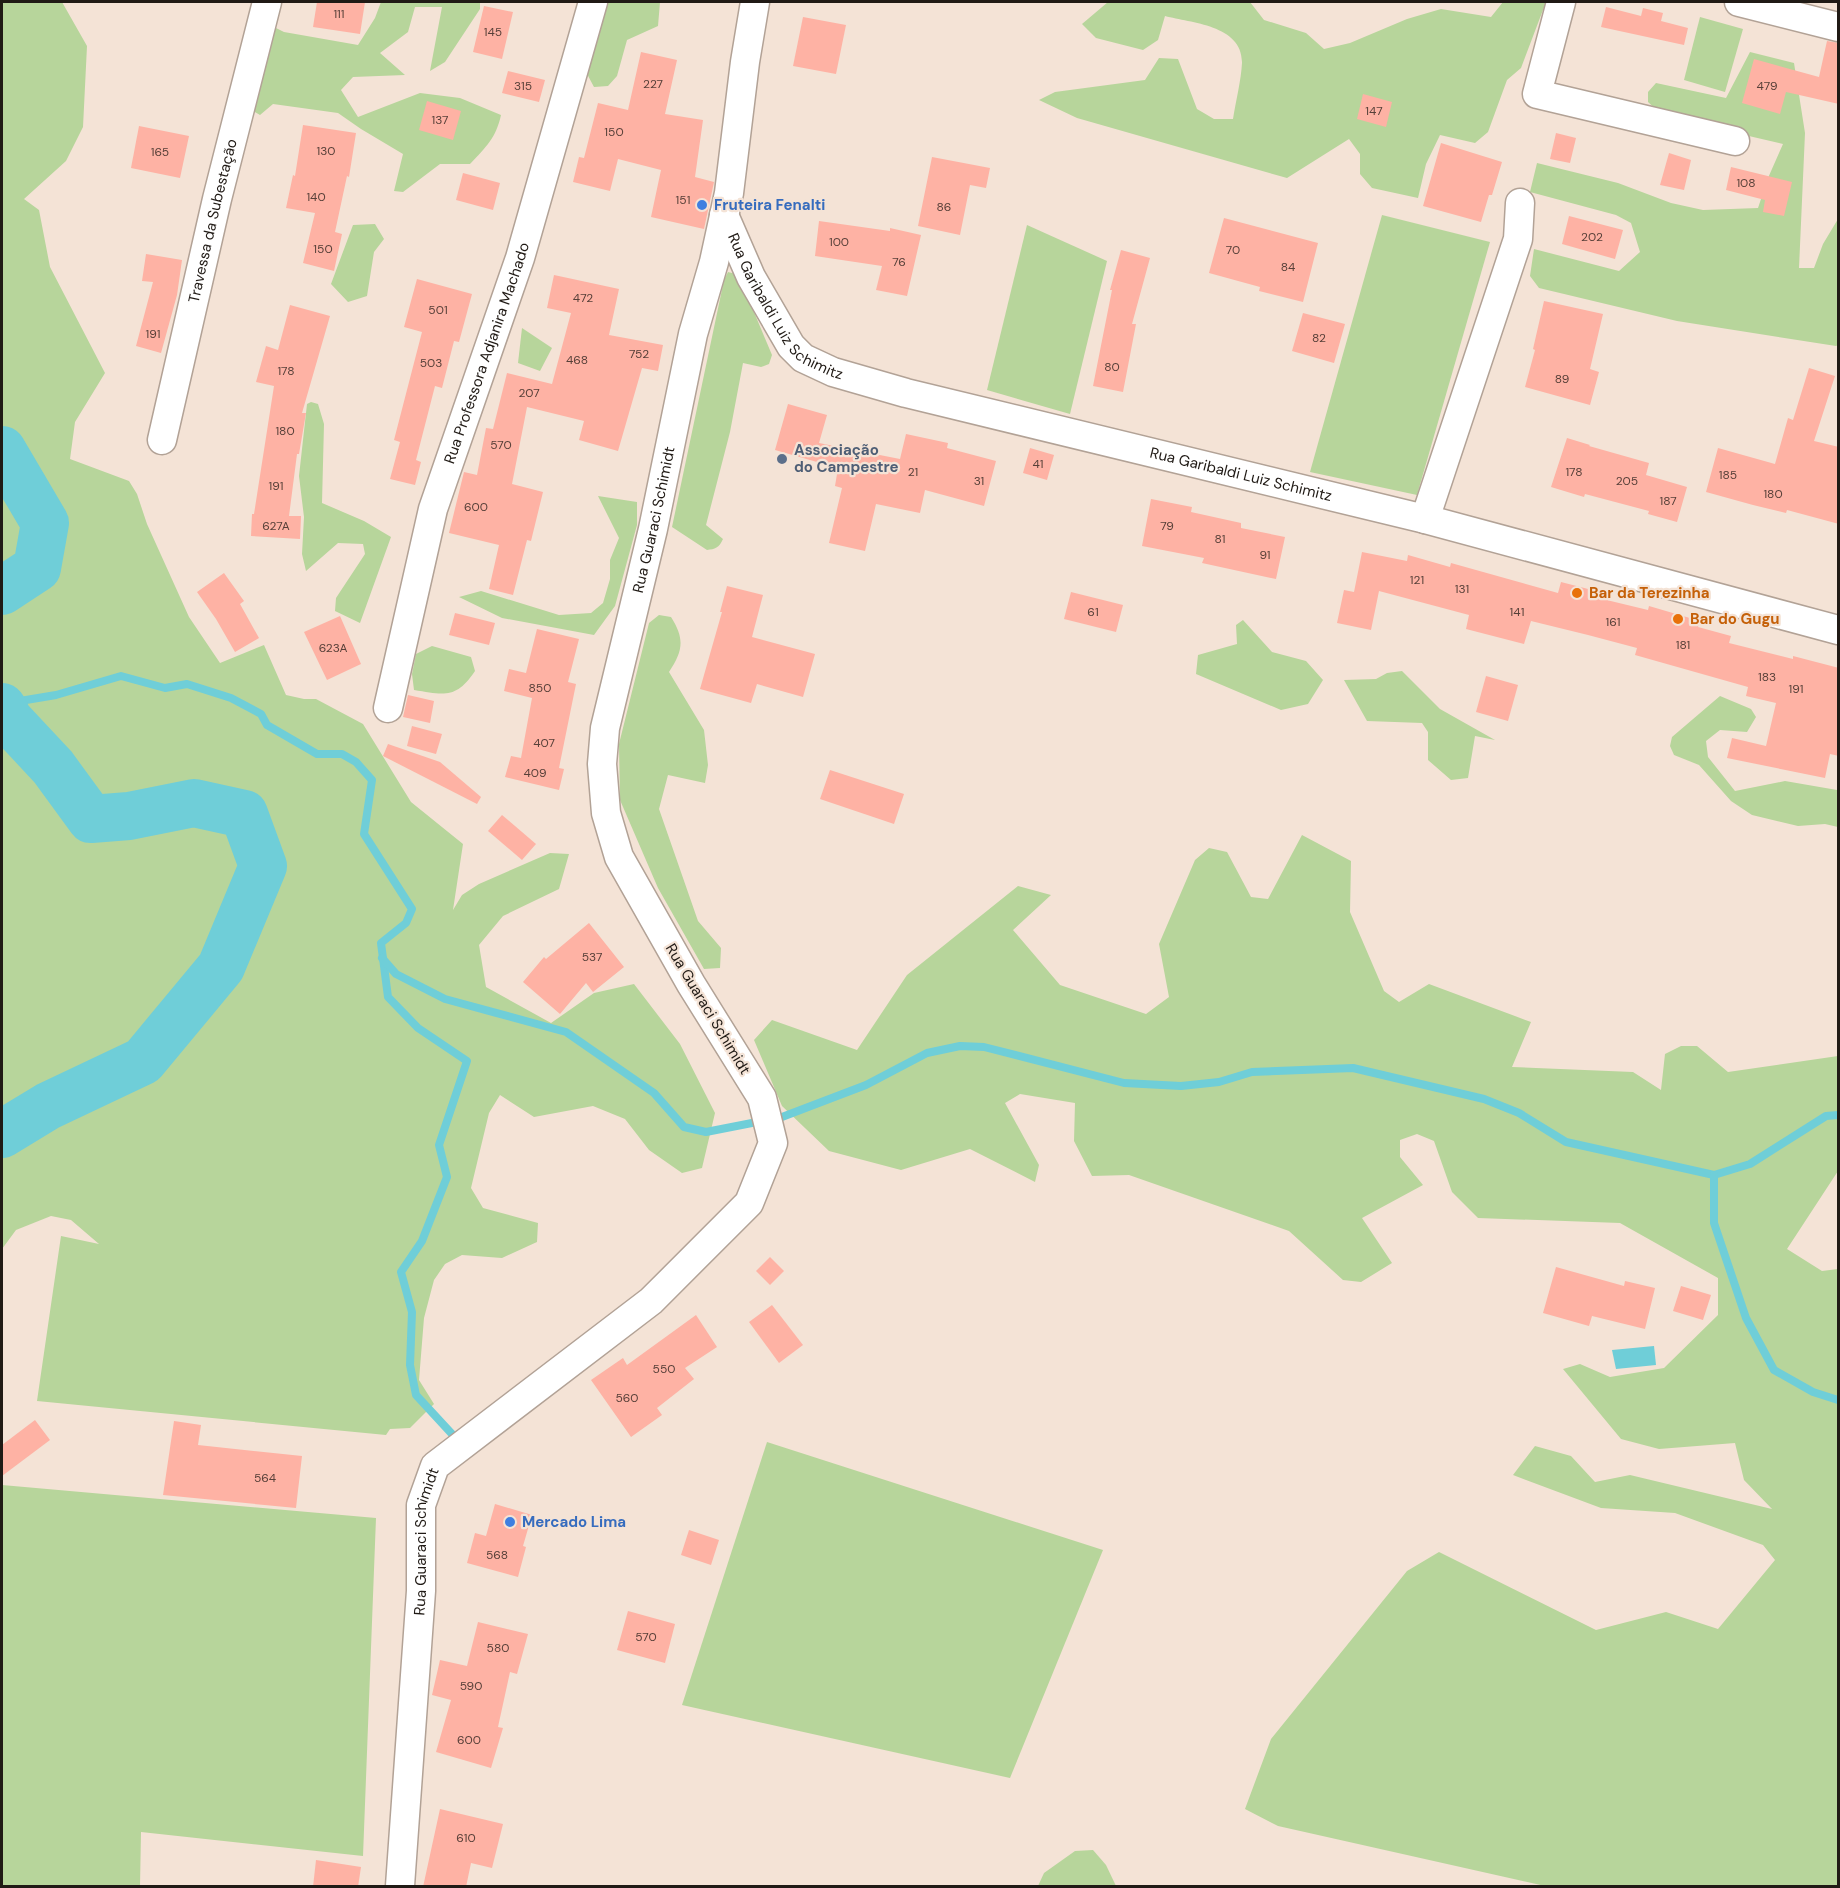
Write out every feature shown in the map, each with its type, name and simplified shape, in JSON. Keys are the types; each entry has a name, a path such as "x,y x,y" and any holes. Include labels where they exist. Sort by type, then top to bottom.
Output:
{"street":[{"name":"Travessa da Subestação","path":"162,440 217,199 267,2"},
{"name":"Rua Professora Adjanira Machado","path":"387,708 433,509 519,258 593,2"},
{"name":"Rua Guaraci Schimidt","path":"400,1887 421,1591 421,1505 435,1466 651,1301 749,1203 773,1143 762,1098 692,984 619,857 606,813 602,764 605,728 650,540 693,334 714,262 729,193 745,62 755,2"},
{"path":"1561,2 1537,94 1735,141"},
{"path":"1739,2 1839,27"},
{"path":"1425,519 1518,239 1520,202"},
{"name":"Rua Garibaldi Luiz Schimitz","path":"724,215 751,276 791,346 803,358 834,372 906,393 1425,519 1839,630"}],"green space":[{"path":"2,2 62,2 87,46 83,127 66,161 24,199 39,210 50,267 105,373 75,422 70,459 129,481 137,494 147,524 189,617 220,663 264,645 286,695 316,699 363,724 411,802 463,844 453,910 462,895 479,884 550,853 569,854 559,889 503,916 479,945 486,987 551,1023 594,993 634,984 680,1044 715,1113 702,1168 682,1173 649,1150 625,1119 593,1106 534,1117 500,1095 489,1113 471,1188 483,1208 538,1223 537,1242 502,1258 462,1255 445,1264 434,1280 424,1318 419,1380 434,1404 410,1428 390,1429 386,1435 37,1401 61,1236 99,1244 71,1220 51,1216 16,1230 2,1249"},
{"path":"381,2 480,2 480,9 445,62 430,71 442,7 415,7 408,32 380,53 405,75 353,77 341,90 358,117 420,93 460,98 501,115 493,136 470,164 440,164 403,192 394,191 403,154 338,113 273,104 260,115 250,109 272,26 284,32 358,45 375,18"},
{"path":"602,2 660,2 658,26 627,40 617,76 608,86 594,87 586,72"},
{"path":"1108,2 1250,2 1264,20 1306,33 1324,49 1350,43 1407,19 1441,9 1491,17 1503,2 1546,2 1521,68 1507,80 1488,132 1475,143 1440,135 1426,164 1418,198 1372,188 1360,174 1360,154 1349,139 1287,178 1077,118 1039,100 1055,92 1145,80 1159,58 1178,59 1197,109 1214,119 1233,119 1242,63 1240,50 1234,41 1225,33 1214,28 1165,16 1158,40 1143,50 1096,38 1082,24"},
{"path":"1700,17 1743,29 1725,92 1684,80"},
{"path":"1750,52 1794,63 1805,133 1799,268 1814,268 1823,244 1838,219 1838,345 1677,321 1539,288 1530,276 1534,249 1619,271 1640,252 1631,223 1616,215 1530,192 1537,163 1618,183 1671,203 1703,210 1758,208 1783,144 1663,116 1648,102 1648,92 1656,83 1726,98"},
{"path":"1382,215 1490,242 1417,495 1310,472"},
{"path":"375,224 384,239 374,252 367,296 348,302 331,284 353,225"},
{"path":"1027,225 1107,261 1070,414 987,390"},
{"path":"728,272 736,274 741,281 772,355 769,364 761,367 743,363 730,432 706,525 723,539 716,547 707,550 672,527 724,280"},
{"path":"522,328 552,348 540,371 518,363"},
{"path":"311,402 318,404 324,424 322,503 364,521 391,537 360,623 335,611 336,598 365,554 363,544 338,543 306,571 302,554 304,517 299,476 307,404"},
{"path":"598,496 637,502 637,525 615,606 594,635 502,618 459,597 481,591 559,615 591,613 603,603 610,579 610,560 619,538"},
{"path":"659,615 671,617 679,632 679,651 669,672 704,730 708,765 705,783 668,775 659,809 698,921 721,948 720,968 704,969 658,888 620,800 619,744 649,623"},
{"path":"1243,620 1272,652 1306,661 1323,680 1308,704 1281,710 1196,674 1198,655 1237,644 1236,625"},
{"path":"432,646 471,657 475,671 456,691 442,694 414,690 412,674 416,654"},
{"path":"1402,671 1440,709 1495,740 1475,736 1468,778 1451,780 1428,760 1428,732 1422,723 1367,721 1344,680 1376,679 1387,673"},
{"path":"1720,696 1751,709 1756,717 1747,732 1720,730 1706,741 1708,757 1735,791 1785,781 1837,790 1838,827 1825,824 1798,826 1752,815 1731,801 1699,765 1674,755 1670,746 1672,737"},
{"path":"1302,835 1351,861 1350,912 1384,991 1399,1002 1429,984 1531,1022 1512,1067 1633,1072 1661,1090 1665,1054 1681,1046 1697,1046 1728,1072 1838,1056 1838,1171 1787,1249 1822,1271 1838,1269 1838,1886 1545,1886 1278,1826 1245,1809 1271,1739 1407,1571 1439,1552 1596,1630 1666,1612 1718,1629 1775,1560 1763,1545 1675,1513 1601,1508 1513,1475 1535,1446 1571,1456 1595,1482 1630,1475 1772,1509 1744,1480 1735,1443 1659,1449 1621,1439 1563,1369 1580,1364 1610,1377 1664,1368 1718,1315 1718,1278 1620,1223 1478,1218 1452,1192 1434,1141 1417,1134 1400,1140 1400,1157 1423,1185 1362,1218 1392,1263 1361,1282 1343,1280 1289,1231 1129,1175 1092,1176 1074,1141 1075,1103 1020,1094 1005,1103 1039,1165 1035,1182 970,1149 901,1170 829,1151 782,1106 754,1040 772,1020 857,1050 907,975 1018,886 1051,895 1013,930 1060,985 1146,1014 1169,997 1159,944 1195,860 1209,848 1227,852 1251,897 1268,899"},
{"path":"767,1442 1103,1550 1010,1778 682,1705"},
{"path":"2,1485 376,1518 363,1856 141,1832 140,1886 2,1886"},
{"path":"1093,1850 1106,1865 1116,1886 1038,1886 1044,1873 1075,1851"}],"water":[{"path":"1654,1346 1656,1365 1616,1369 1612,1350"}],"building":[{"path":"317,2 365,2 360,34 313,27"},
{"path":"484,6 513,12 502,59 473,52"},
{"path":"1606,7 1641,16 1643,8 1663,13 1661,21 1688,28 1684,45 1601,27"},
{"path":"803,17 846,25 836,74 793,66"},
{"path":"1827,41 1839,43 1839,104 1786,92 1780,114 1742,103 1754,59 1819,77"},
{"path":"641,52 677,60 665,114 703,120 695,177 714,182 704,229 651,217 661,170 618,159 610,191 573,182 579,157 584,158 598,103 628,110"},
{"path":"508,71 545,80 539,102 502,93"},
{"path":"1363,94 1392,102 1386,127 1357,119"},
{"path":"427,101 461,111 453,140 419,130"},
{"path":"303,125 356,133 349,177 347,176 335,232 342,234 334,271 303,263 315,213 286,208 293,175 295,176"},
{"path":"139,126 189,136 180,178 131,168"},
{"path":"1556,133 1576,138 1570,163 1550,159"},
{"path":"1441,143 1502,162 1481,222 1423,206"},
{"path":"1669,153 1691,160 1684,190 1660,185"},
{"path":"932,157 990,168 986,188 970,185 960,235 918,226"},
{"path":"1731,167 1792,182 1784,216 1763,212 1765,200 1726,190"},
{"path":"463,173 500,183 493,210 456,200"},
{"path":"1569,216 1623,230 1615,259 1562,244"},
{"path":"1224,218 1318,243 1303,302 1259,291 1260,287 1209,273"},
{"path":"819,221 890,231 890,228 921,235 907,296 876,290 882,266 815,256"},
{"path":"1121,250 1150,258 1132,324 1136,324 1123,392 1093,386 1112,290 1110,290"},
{"path":"146,254 182,260 177,295 161,353 136,346 153,282 142,281"},
{"path":"554,275 619,289 609,335 663,345 658,371 642,368 618,451 579,440 584,421 527,407 512,484 543,492 531,541 527,540 513,595 489,589 499,545 449,533 464,472 477,475 486,428 493,429 507,373 552,384 571,313 547,308"},
{"path":"417,279 472,294 459,342 454,341 442,388 435,386 416,460 421,462 415,485 390,479 400,442 394,440 422,332 404,327"},
{"path":"1544,301 1603,314 1590,369 1599,372 1590,405 1525,387"},
{"path":"290,305 330,316 302,413 306,413 299,454 297,454 289,516 301,516 300,539 251,536 252,514 254,514 274,386 256,382 266,346 278,350"},
{"path":"1303,313 1345,324 1334,363 1292,351"},
{"path":"1809,368 1835,376 1814,441 1839,447 1839,524 1706,492 1718,448 1775,464 1788,418 1793,420"},
{"path":"788,404 827,415 819,443 900,459 906,434 948,443 947,448 996,461 984,506 925,490 920,513 876,504 865,551 829,543 842,488 835,486 838,468 775,450"},
{"path":"1567,438 1649,463 1646,475 1687,487 1677,522 1648,514 1649,511 1585,494 1584,497 1551,487"},
{"path":"1030,448 1054,455 1047,480 1023,473"},
{"path":"1151,499 1192,507 1191,512 1241,523 1241,528 1285,537 1276,579 1202,563 1204,558 1142,546"},
{"path":"1362,552 1407,561 1408,555 1450,567 1451,563 1558,593 1561,582 1592,590 1590,596 1648,610 1649,606 1700,621 1698,627 1731,636 1729,643 1839,668 1839,756 1830,754 1825,778 1727,758 1732,738 1766,746 1776,703 1746,696 1748,687 1635,655 1637,648 1588,635 1531,621 1524,644 1466,629 1469,615 1379,591 1371,630 1337,623 1344,590 1354,592"},
{"path":"224,573 244,601 240,604 259,638 235,652 197,592"},
{"path":"727,586 763,595 752,637 815,654 803,697 757,684 751,703 700,689"},
{"path":"1071,592 1123,605 1116,632 1064,619"},
{"path":"455,613 495,623 489,645 449,635"},
{"path":"340,616 361,664 327,680 304,632"},
{"path":"537,629 579,639 568,682 576,684 559,768 564,769 559,790 505,777 511,756 521,758 532,698 504,691 509,669 526,673"},
{"path":"1486,676 1518,685 1508,721 1476,712"},
{"path":"408,695 434,701 430,723 403,717"},
{"path":"412,726 442,734 436,754 407,746"},
{"path":"388,744 440,762 481,797 477,804 383,756"},
{"path":"830,770 904,794 894,824 820,799"},
{"path":"502,815 536,844 522,860 488,831"},
{"path":"589,923 624,967 593,992 586,983 560,1014 523,982 544,957 546,959"},
{"path":"770,1257 784,1271 770,1285 756,1271"},
{"path":"1556,1267 1624,1286 1625,1281 1655,1288 1645,1329 1592,1316 1589,1326 1543,1313"},
{"path":"1681,1286 1711,1295 1703,1320 1673,1311"},
{"path":"772,1305 803,1345 779,1363 749,1322"},
{"path":"696,1315 717,1347 685,1368 694,1379 657,1408 662,1415 631,1437 591,1380 623,1358 627,1365"},
{"path":"35,1420 50,1440 2,1476 2,1445"},
{"path":"174,1421 201,1425 198,1445 302,1456 296,1508 163,1495"},
{"path":"495,1504 532,1515 523,1546 526,1547 518,1577 467,1563 475,1533 486,1536"},
{"path":"689,1530 719,1540 711,1565 681,1555"},
{"path":"628,1611 675,1624 665,1663 617,1650"},
{"path":"478,1622 528,1634 517,1674 510,1672 498,1727 503,1728 491,1768 436,1752 451,1700 432,1695 440,1660 467,1666"},
{"path":"440,1809 503,1824 492,1868 471,1863 466,1887 423,1887"},
{"path":"316,1860 361,1867 358,1887 313,1887"}],"waterway":[{"path":"2,450 45,523 37,568 2,591"},
{"path":"2,704 56,695 121,676 165,688 187,684 231,698 261,714 267,725 317,754 342,754 356,762 372,780 364,834 412,909 406,923 381,943 388,997 418,1028 467,1061 439,1145 447,1177 422,1241 401,1272 412,1312 410,1365 416,1395 452,1434 457,1444"},
{"path":"2,707 9,720 53,767 91,819 129,816 194,803 244,814 263,866 221,967 143,1061 48,1106 2,1134"},
{"path":"382,958 396,974 445,999 566,1032 654,1093 684,1127 706,1132 782,1117 866,1085 927,1053 960,1046 984,1047 1124,1083 1181,1086 1219,1082 1252,1072 1353,1068 1484,1099 1519,1113 1566,1142 1714,1175 1750,1164 1826,1116 1838,1115"},
{"path":"1714,1175 1714,1223 1746,1318 1774,1370 1813,1392 1838,1400"}],"place":[{"name":"Fruteira Fenalti","path":"702,205"},
{"name":"Associação do Campestre","path":"782,459"},
{"name":"Bar da Terezinha","path":"1577,593"},
{"name":"Bar do Gugu","path":"1678,619"},
{"name":"Mercado Lima","path":"510,1522"}]}
